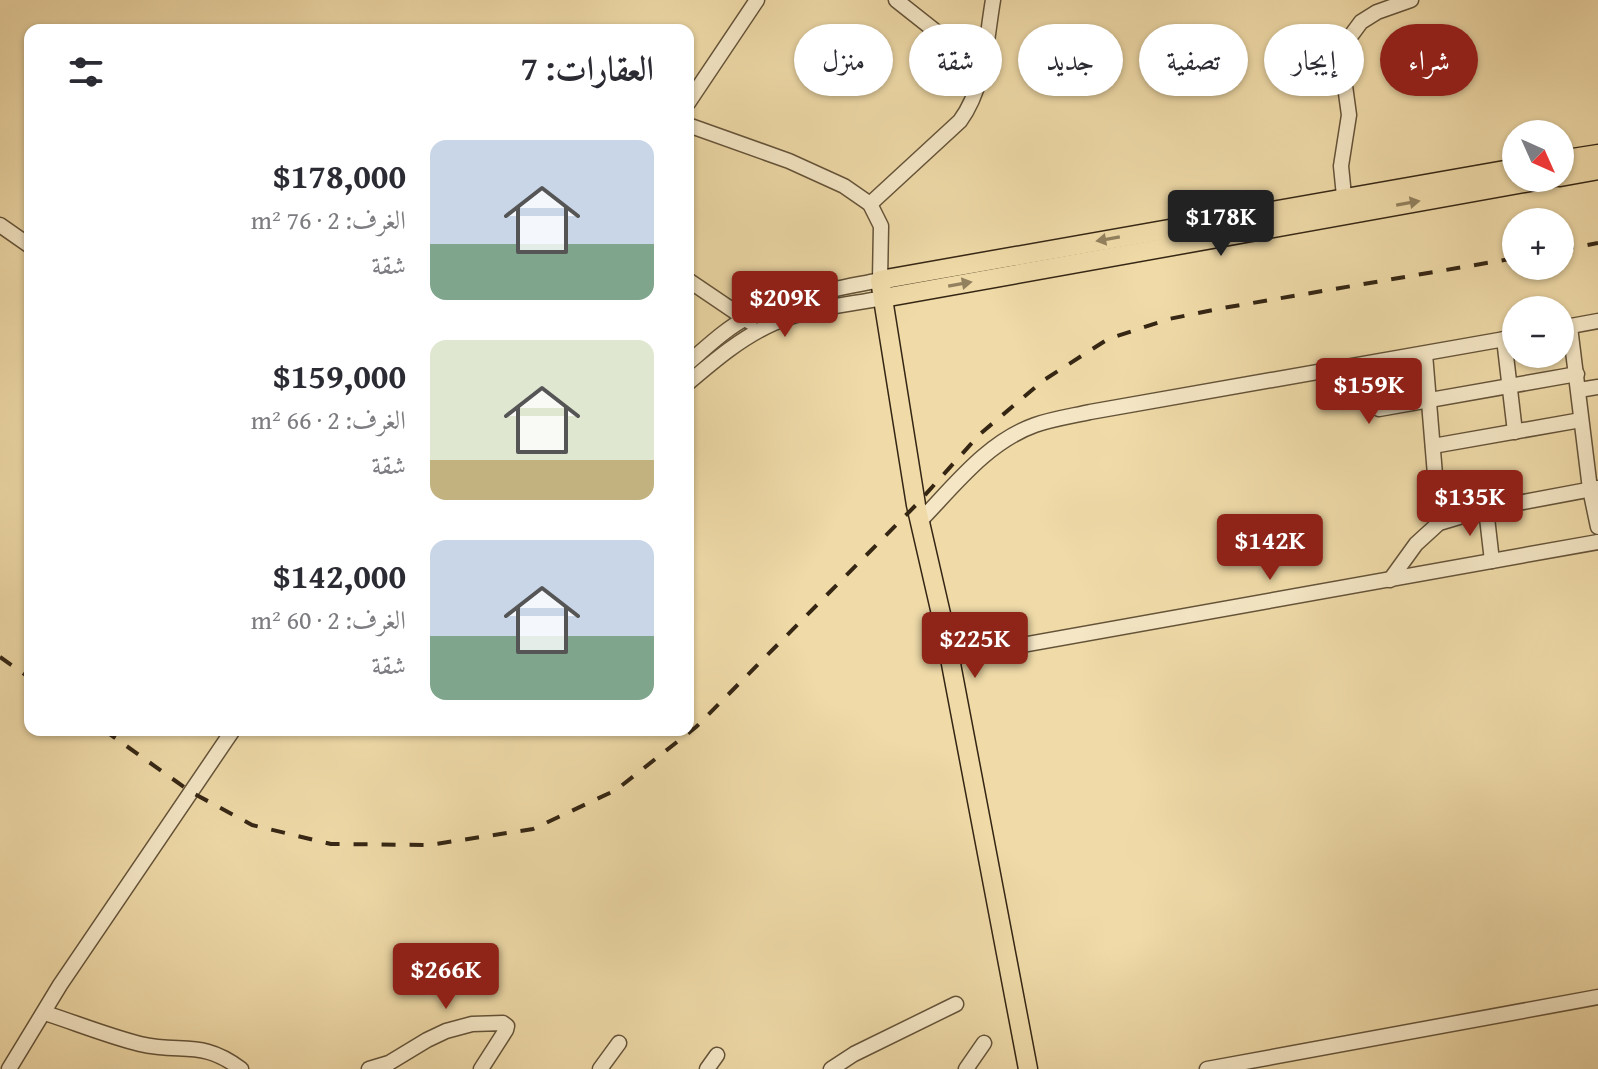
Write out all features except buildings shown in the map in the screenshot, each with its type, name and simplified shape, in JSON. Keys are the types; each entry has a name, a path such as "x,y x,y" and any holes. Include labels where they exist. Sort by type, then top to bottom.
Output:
{"main road":[{"path":"1574,158 1598,154"},
{"path":"1574,174 1598,170"},
{"path":"1345,207 1502,171"},
{"path":"1028,1069 920,521 882,289 1345,207 1502,185"}],"street":[{"path":"694,94 757,0"},
{"path":"896,0 926,24"},
{"path":"989,24 993,0"},
{"path":"1345,207 1341,166 1349,115 1342,64 1347,41 1361,22 1377,12 1411,0"},
{"path":"870,204 960,121 973,96"},
{"path":"694,127 789,161 844,186 870,204 881,226 882,289"},
{"path":"0,225 24,242"},
{"path":"694,284 760,329"},
{"path":"694,358 746,318 811,295 882,289"},
{"path":"694,378 760,329 882,289"},
{"path":"1574,326 1598,321"},
{"path":"920,521 980,459 1009,437 1035,425 1090,412 1502,340"},
{"path":"1425,354 1439,523"},
{"path":"1574,362 1598,527"},
{"path":"1367,364 1374,406 1379,409 1577,374"},
{"path":"1509,368 1515,432"},
{"path":"1579,390 1598,387"},
{"path":"1433,446 1581,420"},
{"path":"1390,580 1416,544 1439,523 1486,509 1594,489"},
{"path":"1486,509 1492,561"},
{"path":"949,658 1598,542"},
{"path":"9,1069 60,985 229,736"},
{"path":"1207,1069 1253,1064 1598,997"},
{"path":"831,1069 854,1054 956,1004"},
{"path":"45,1013 142,1044 196,1047 225,1057 241,1069"},
{"path":"379,1068 446,1031 472,1024 503,1023 507,1026 506,1030 481,1069"},
{"path":"600,1069 619,1043"},
{"path":"966,1069 984,1043"},
{"path":"707,1069 717,1055"}],"railway":[{"path":"1574,247 1598,243"},
{"path":"694,729 916,505 980,434 1044,380 1108,339 1169,319 1223,308 1502,260"},
{"path":"0,657 24,674"},
{"path":"112,736 191,792 252,825 331,844 429,845 533,829 616,790 685,736"}]}
